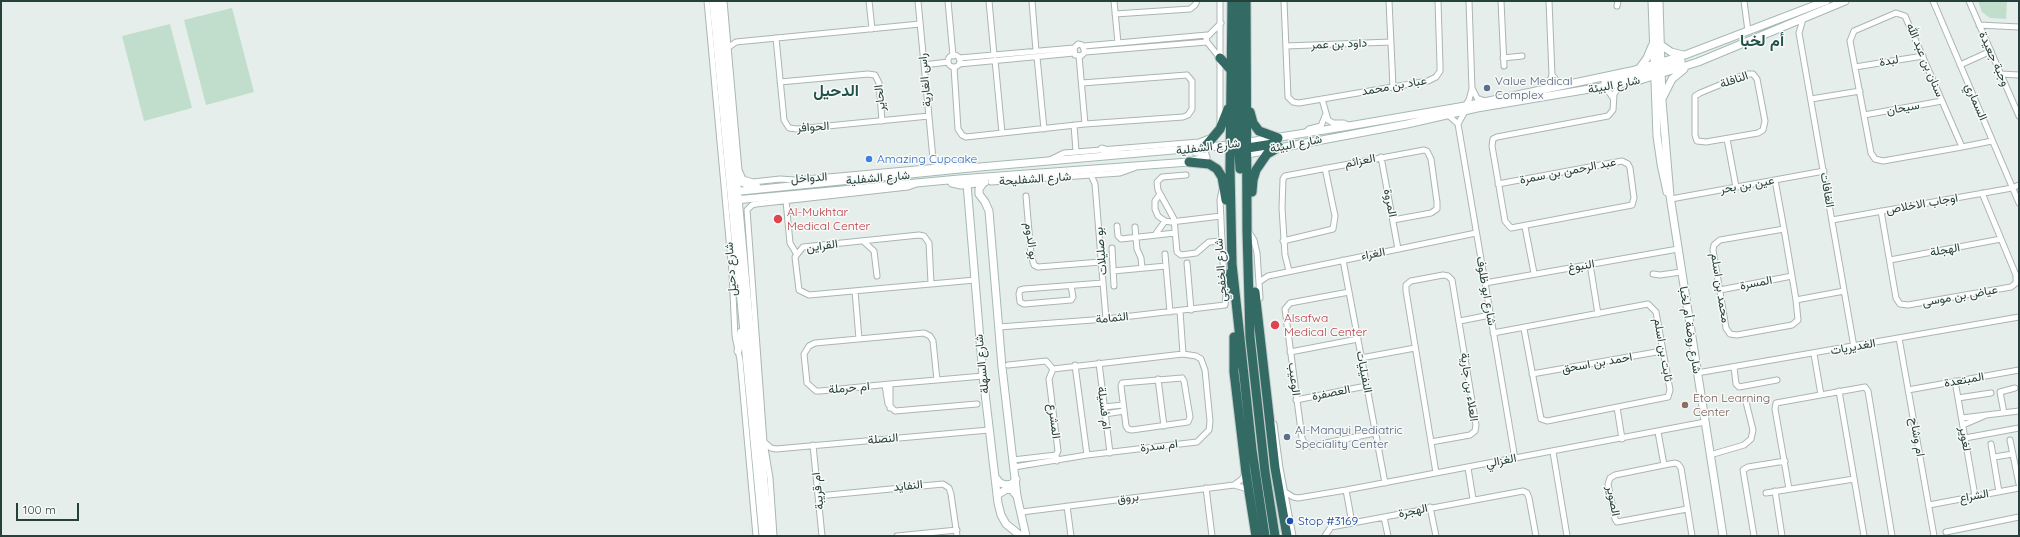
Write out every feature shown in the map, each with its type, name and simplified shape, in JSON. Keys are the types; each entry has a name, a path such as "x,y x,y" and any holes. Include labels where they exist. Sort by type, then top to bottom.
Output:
{"highway":[{"name":"شارع الخفجي","path":"1232,1 1231,100 1241,148 1247,206 1250,337 1265,472 1275,536"},
{"path":"1239,1 1242,249 1247,318 1250,337"},
{"name":"شارع الخفجي","path":"1246,1 1247,102 1241,148 1230,156 1230,221 1237,316 1252,450 1265,536"},
{"path":"1220,58 1231,70"},
{"path":"1204,148 1220,130 1231,100"},
{"path":"1247,102 1256,128 1278,143"},
{"path":"1241,148 1278,143"},
{"path":"1247,206 1252,196 1253,180 1256,170 1278,143"},
{"path":"1189,162 1209,164 1217,169 1222,177 1230,221"},
{"path":"1226,291 1232,264"},
{"path":"1249,274 1254,288 1275,468 1287,536"},
{"path":"1237,316 1234,335 1234,372 1248,489 1256,536"},
{"path":"1275,468 1285,489"}],"street":[{"name":"شارع دحيل","path":"707,1 756,536"},
{"name":"شارع دحيل","path":"713,1 735,196 742,320 763,536"},
{"name":"شارع دحيل","path":"720,1 721,17 733,91 739,170"},
{"name":"شارع دحيل","path":"724,1 728,32 727,50 737,180 735,196 740,216 747,283 769,536"},
{"path":"869,1 872,29"},
{"name":"راس الغارية","path":"918,1 933,159"},
{"path":"948,1 953,56 959,61 1075,52 1083,55 1085,49"},
{"path":"989,1 1002,133"},
{"path":"1032,1 1044,129"},
{"path":"1114,1 1118,43"},
{"path":"1115,14 1190,8 1194,7 1197,1"},
{"path":"1220,1 1220,58"},
{"name":"عباد بن محمد","path":"1284,1 1288,92 1290,101 1299,103 1428,80 1438,75 1440,65 1438,1"},
{"path":"1390,1 1393,87"},
{"path":"1447,114 1458,124 1469,100 1472,89 1469,1"},
{"path":"1501,1 1504,66"},
{"path":"1547,89 1552,75 1549,1"},
{"name":"شارع روضة أم لخبا","path":"1652,1 1653,42 1662,101 1670,197 1723,536"},
{"name":"شارع روضة أم لخبا","path":"1659,1 1661,45 1655,91 1658,149 1665,187 1670,197"},
{"path":"1560,94 1568,90 1658,69 1742,37 1748,31 1744,1"},
{"name":"شارع البيئة","path":"1278,143 1305,134 1349,126 1602,88 1637,81 1685,55 1826,1"},
{"name":"شارع البيئة","path":"1278,143 1407,124 1447,114 1485,101 1639,69 1689,66 1845,1"},
{"name":"السماري","path":"1933,1 2019,203"},
{"name":"وجبة جعيدة","path":"1969,1 2019,116"},
{"name":"سنان بن عبد الله","path":"1962,147 1905,16 1896,13 1858,28 1852,33 1850,41 1871,152 1875,159 1878,161 1962,147 1992,141"},
{"path":"721,17 728,32 736,42"},
{"name":"الغافات","path":"1803,18 1799,33 1854,346"},
{"path":"1085,49 1118,43 1207,36 1221,23"},
{"path":"727,50 736,42 920,24"},
{"path":"1788,24 1795,27 1799,33"},
{"path":"1979,24 2019,27"},
{"path":"1207,36 1207,42 1220,58"},
{"name":"الحوافر","path":"776,38 784,120 785,124 793,129 929,116"},
{"path":"1085,124 1082,83 1075,52 1078,44 1085,49 1207,42"},
{"name":"داود بن عمر","path":"1286,46 1391,42"},
{"path":"1639,69 1647,58 1653,42"},
{"path":"1661,45 1671,52 1685,55"},
{"path":"1960,65 1991,51"},
{"path":"948,62 949,58 953,56"},
{"path":"1504,58 1522,56"},
{"name":"لبدة","path":"1855,67 1923,56"},
{"name":"شارع الشفلية","path":"1049,162 1060,154 1076,151 1200,142 1208,139 1215,132 1221,117 1220,58"},
{"path":"959,61 954,67 958,127 960,133 968,137 1085,124 1185,117 1192,109 1192,81 1184,75 1082,83"},
{"path":"924,65 948,62"},
{"path":"948,62 950,66 954,67"},
{"path":"1662,101 1672,80 1689,66"},
{"name":"الحاير","path":"780,82 868,74 875,75 879,83 882,121"},
{"name":"النافلة","path":"1746,74 1753,74 1758,79 1765,128 1758,133 1727,139 1703,143 1697,141 1695,135 1695,96 1700,92 1746,74"},
{"path":"2001,74 2019,75"},
{"path":"1552,75 1558,82 1565,85"},
{"path":"1637,81 1647,84 1655,91"},
{"name":"عبد الرحمن بن سمرة","path":"1498,184 1622,161 1629,165 1634,198 1630,206 1524,227 1511,228 1506,224 1498,184 1492,146 1493,139 1497,137 1608,116 1613,110 1613,98 1616,90 1621,84"},
{"path":"1602,88 1609,92 1613,98"},
{"path":"1472,89 1477,98 1485,101"},
{"path":"732,122 733,91"},
{"path":"1811,99 1860,91"},
{"path":"1305,134 1309,129 1322,124 1325,115 1322,99"},
{"name":"سيحان","path":"1864,115 1942,101"},
{"path":"1325,115 1331,122 1344,123 1349,126"},
{"name":"شارع ابو ظلوف","path":"1458,124 1515,459"},
{"path":"1074,126 1076,151"},
{"path":"1727,139 1736,187"},
{"path":"735,163 738,148"},
{"name":"شارع الشفلية","path":"735,196 768,188 980,167 1204,148 1241,148"},
{"path":"1102,149 1121,156"},
{"name":"العزائم","path":"1289,271 1284,241 1282,208 1283,180 1285,176 1419,150 1427,152 1431,159 1437,209 1430,213 1393,220"},
{"name":"شارع الشفلية","path":"735,196 801,193 1189,162 1206,157 1206,153 1177,154 1169,152"},
{"name":"المروة","path":"1382,157 1398,249"},
{"path":"928,168 933,159 936,164 941,167"},
{"name":"الدواخل","path":"739,170 742,177 751,182 941,167 958,163 980,167"},
{"name":"شارع الشفلية","path":"1080,175 1120,173 1139,166"},
{"path":"1284,241 1333,229 1334,216 1325,168"},
{"name":"عين بن بحر","path":"1670,197 1824,171"},
{"path":"1095,184 1100,174"},
{"path":"931,182 964,184 987,182 1022,175"},
{"name":"شارع الشفليحة","path":"987,182 1080,175"},
{"name":"بو صليلات","path":"1091,175 1095,184 1106,319"},
{"path":"1186,175 1159,178 1156,185 1174,222 1177,251 1180,255 1196,253 1210,242 1222,241"},
{"path":"737,180 748,185 768,188"},
{"path":"780,187 789,180"},
{"name":"محمد بن اسلم","path":"1775,180 1784,229 1792,276 1798,317 1795,324 1733,335 1726,328 1713,250 1716,242 1720,240 1784,229"},
{"path":"969,205 973,199 980,197 979,189 987,182"},
{"name":"شارع الشفلية","path":"748,207 756,204 908,187 915,183"},
{"name":"شارع السهلة","path":"964,184 969,205 983,376 1001,515 1006,524 1021,536"},
{"name":"اوجاب الاخلاص","path":"1832,220 2012,188 2019,185"},
{"name":"شارع الخفجي","path":"1224,188 1220,198 1226,291 1225,305"},
{"path":"801,193 825,196"},
{"name":"عياض بن موسى","path":"1881,211 1896,298 1898,302 1904,305 2011,287 2014,286 2017,280 1982,193"},
{"path":"1160,194 1155,202 1155,209 1158,216 1165,221 1174,222 1222,216"},
{"path":"740,216 744,206 748,202 772,195"},
{"name":"بو الدوم","path":"1026,196 1031,255 1034,265 1038,267 1101,262"},
{"name":"شارع السهلة","path":"980,197 985,202 989,211 999,327 1017,496 1022,512 1026,536"},
{"path":"786,201 790,243 796,253"},
{"name":"شارع دحيل","path":"748,207 746,214 764,442 770,478 774,536"},
{"path":"1155,235 1165,221"},
{"path":"1117,226 1119,238 1175,233"},
{"path":"1135,227 1137,251 1141,258 1142,268"},
{"path":"1524,227 1534,273"},
{"name":"شارع الخفجي","path":"1247,230 1256,246 1267,369 1280,468 1293,536"},
{"name":"الغراء","path":"1259,282 1270,275 1476,233"},
{"name":"القراين","path":"931,283 929,243 924,236 919,235 802,247 796,253 795,261 797,285 801,292 809,295 975,280"},
{"name":"الهجلة","path":"1890,260 2001,239"},
{"path":"863,241 874,252 877,276"},
{"path":"1112,248 1114,286"},
{"name":"النبوغ","path":"1485,283 1534,273 1678,249"},
{"path":"1165,254 1170,312"},
{"name":"النفيليات","path":"1343,260 1385,483"},
{"path":"1187,263 1191,310"},
{"path":"1590,264 1598,314"},
{"path":"1113,271 1166,266"},
{"path":"1258,270 1270,275"},
{"path":"1654,274 1660,275 1681,272"},
{"name":"العلاء بن جارية","path":"1431,442 1470,435 1474,431 1476,425 1452,280 1448,276 1443,275 1411,281 1406,285 1436,474"},
{"name":"المسرة","path":"1720,290 1792,276"},
{"path":"747,283 753,297"},
{"path":"1071,286 1073,297 1071,300 1024,304 1020,302 1020,290 1024,289 1103,283"},
{"path":"855,291 859,339 921,333 927,334 933,342 937,380"},
{"path":"1796,300 1844,291"},
{"name":"الوعيب","path":"1349,292 1287,305 1284,312 1302,438 1306,445 1311,446 1375,433"},
{"name":"ثابت بن اسلم","path":"1493,333 1648,304 1653,307 1656,312 1670,390 1668,397 1547,421 1541,419 1524,328"},
{"name":"الثمامة","path":"999,327 1106,319 1225,305"},
{"path":"1180,311 1183,354"},
{"path":"1460,321 1490,315"},
{"name":"الغديريات","path":"1697,373 2019,318"},
{"path":"738,351 742,320"},
{"name":"ام وشاح","path":"1899,338 1934,536"},
{"name":"ام حرملة","path":"859,339 815,343 809,346 804,354 807,384 812,389 820,391 983,376"},
{"path":"1290,352 1358,339"},
{"path":"1361,358 1415,348"},
{"name":"احمد بن اسحق","path":"1532,374 1662,351"},
{"name":"ام سدرة","path":"1014,464 1057,461 1197,442 1206,435 1209,430 1210,421 1205,370 1201,358 1191,354 1052,369"},
{"path":"1815,354 1823,394"},
{"path":"1008,365 1046,361 1052,369"},
{"name":"ام فسيلة","path":"1099,363 1110,453"},
{"path":"1075,366 1087,456"},
{"path":"1734,367 1736,384 1739,387 1777,380"},
{"name":"المشرع","path":"1014,464 1056,455 1058,451 1049,379 1052,369"},
{"name":"المبتعدة","path":"1908,390 2019,370"},
{"path":"1183,378 1190,417 1189,421 1186,423 1130,430 1126,426 1123,405 1122,383 1183,378"},
{"path":"1158,380 1164,426"},
{"name":"لغوير","path":"1955,381 1975,496"},
{"path":"888,385 890,408 895,411 977,404"},
{"name":"العصفرة","path":"1296,400 1366,386"},
{"path":"1789,489 1775,405 1778,401 1863,387 1868,390 1892,536"},
{"path":"2004,413 2000,392 2015,388"},
{"path":"1839,391 1864,536"},
{"path":"1958,398 1991,393"},
{"path":"1710,455 1744,446 1751,439 1752,430 1746,402"},
{"path":"1104,407 1123,405"},
{"path":"1617,407 1622,439"},
{"path":"1962,418 2019,410"},
{"path":"1105,414 1124,411"},
{"path":"1963,425 1984,416"},
{"name":"الغزالي","path":"1298,498 1436,474 1705,422"},
{"path":"1965,438 2019,428"},
{"name":"النصلة","path":"776,449 989,430"},
{"path":"1658,432 1664,465"},
{"path":"2010,440 2019,484"},
{"path":"764,442 770,448 776,449"},
{"path":"1991,444 1999,492"},
{"name":"ام قريبة","path":"813,445 822,536"},
{"path":"766,458 771,451 776,449"},
{"path":"1553,452 1567,536"},
{"path":"1994,457 2013,454"},
{"path":"1056,455 1057,461"},
{"path":"1754,536 1743,470 1748,467 1785,461"},
{"name":"الصوير","path":"1687,509 1621,522 1614,519 1608,484 1610,478 1615,475 1676,463 1681,467 1692,536"},
{"path":"768,467 768,517"},
{"path":"1468,468 1474,500"},
{"path":"1234,485 1242,479 1246,473"},
{"path":"995,476 1000,483 1006,485 1012,484 1016,479"},
{"path":"1766,492 1854,479"},
{"name":"النفايد","path":"818,496 943,484 950,491 957,533"},
{"name":"بروق","path":"1022,512 1234,485 1248,489"},
{"path":"1206,488 1212,536"},
{"name":"الشراع","path":"1929,505 2019,488"},
{"path":"998,495 1007,489 1012,490 1017,496"},
{"path":"1285,489 1292,497 1298,498"},
{"path":"1346,490 1352,523"},
{"name":"الهجرة","path":"1325,536 1331,527 1430,507 1523,491 1527,493 1536,536"},
{"path":"1775,491 1782,536"},
{"path":"1288,508 1298,498"},
{"path":"1068,506 1071,536"},
{"path":"1430,507 1436,536"},
{"path":"1384,517 1388,536"},
{"path":"1946,532 2019,517"},
{"path":"897,536 957,533"}],"green space":[{"path":"1978,1 2007,1 2006,19 1990,18 1982,12"},
{"path":"232,8 254,92 206,105 184,20"},
{"path":"170,24 192,108 144,121 122,36"}],"place":[{"name":"Value Medical Complex","path":"1487,88"},
{"name":"Amazing Cupcake","path":"869,159"},
{"name":"Al-Mukhtar Medical Center","path":"778,219"},
{"name":"Alsafwa Medical Center","path":"1275,325"},
{"name":"Eton Learning Center","path":"1685,405"},
{"name":"Al-Manqui Pediatric Speciality Center","path":"1287,437"},
{"name":"Stop #3169","path":"1290,521"}],"district":[{"name":"أم لخبا","path":"1762,41"},
{"name":"الدحيل","path":"836,91"}]}
